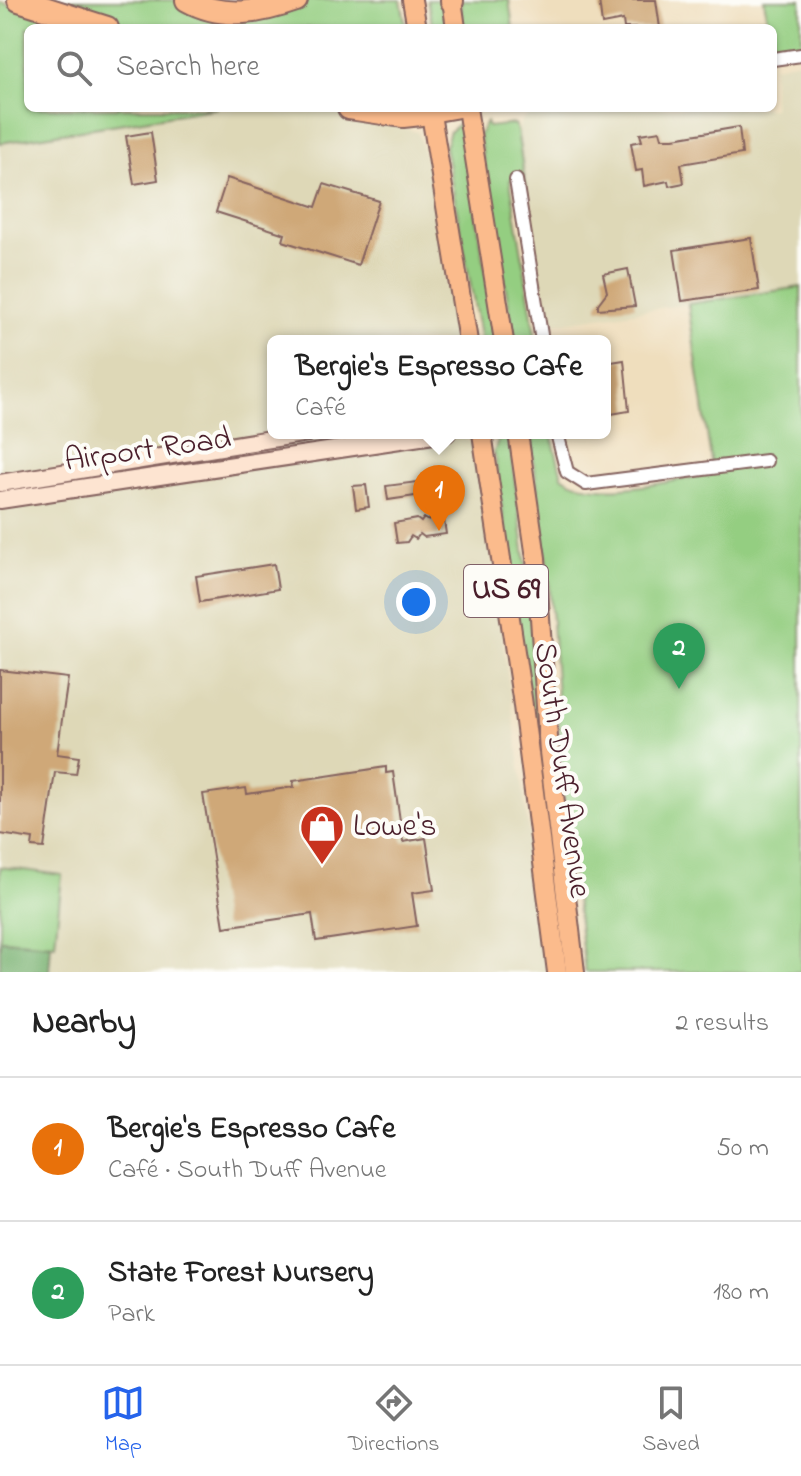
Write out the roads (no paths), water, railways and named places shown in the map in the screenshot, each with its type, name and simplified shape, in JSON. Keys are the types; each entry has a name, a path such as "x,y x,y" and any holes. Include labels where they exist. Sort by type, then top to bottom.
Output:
{"highway":[{"path":"19,0 94,24"},
{"path":"187,0 209,12 233,14 296,0"},
{"path":"376,112 403,116 421,112"}],"main road":[{"path":"412,0 416,24"},
{"path":"452,0 455,24"},
{"path":"430,112 467,335"},
{"path":"468,112 503,335"},
{"name":"Airport Road","path":"0,483 271,439"},
{"name":"Airport Road","path":"0,500 407,439"},
{"name":"South Duff Avenue","path":"483,439 529,750 557,972"},
{"name":"South Duff Avenue","path":"519,439 536,558 549,752 575,972"}],"street":[{"path":"777,58 801,55"},
{"path":"516,180 541,335"},
{"path":"559,439 567,472 586,484 607,484 766,461"}],"place":[{"name":"Bergie's Espresso Cafe","path":"439,531"},
{"name":"State Forest Nursery","path":"679,689"},
{"name":"Lowe's","path":"322,866"}]}
